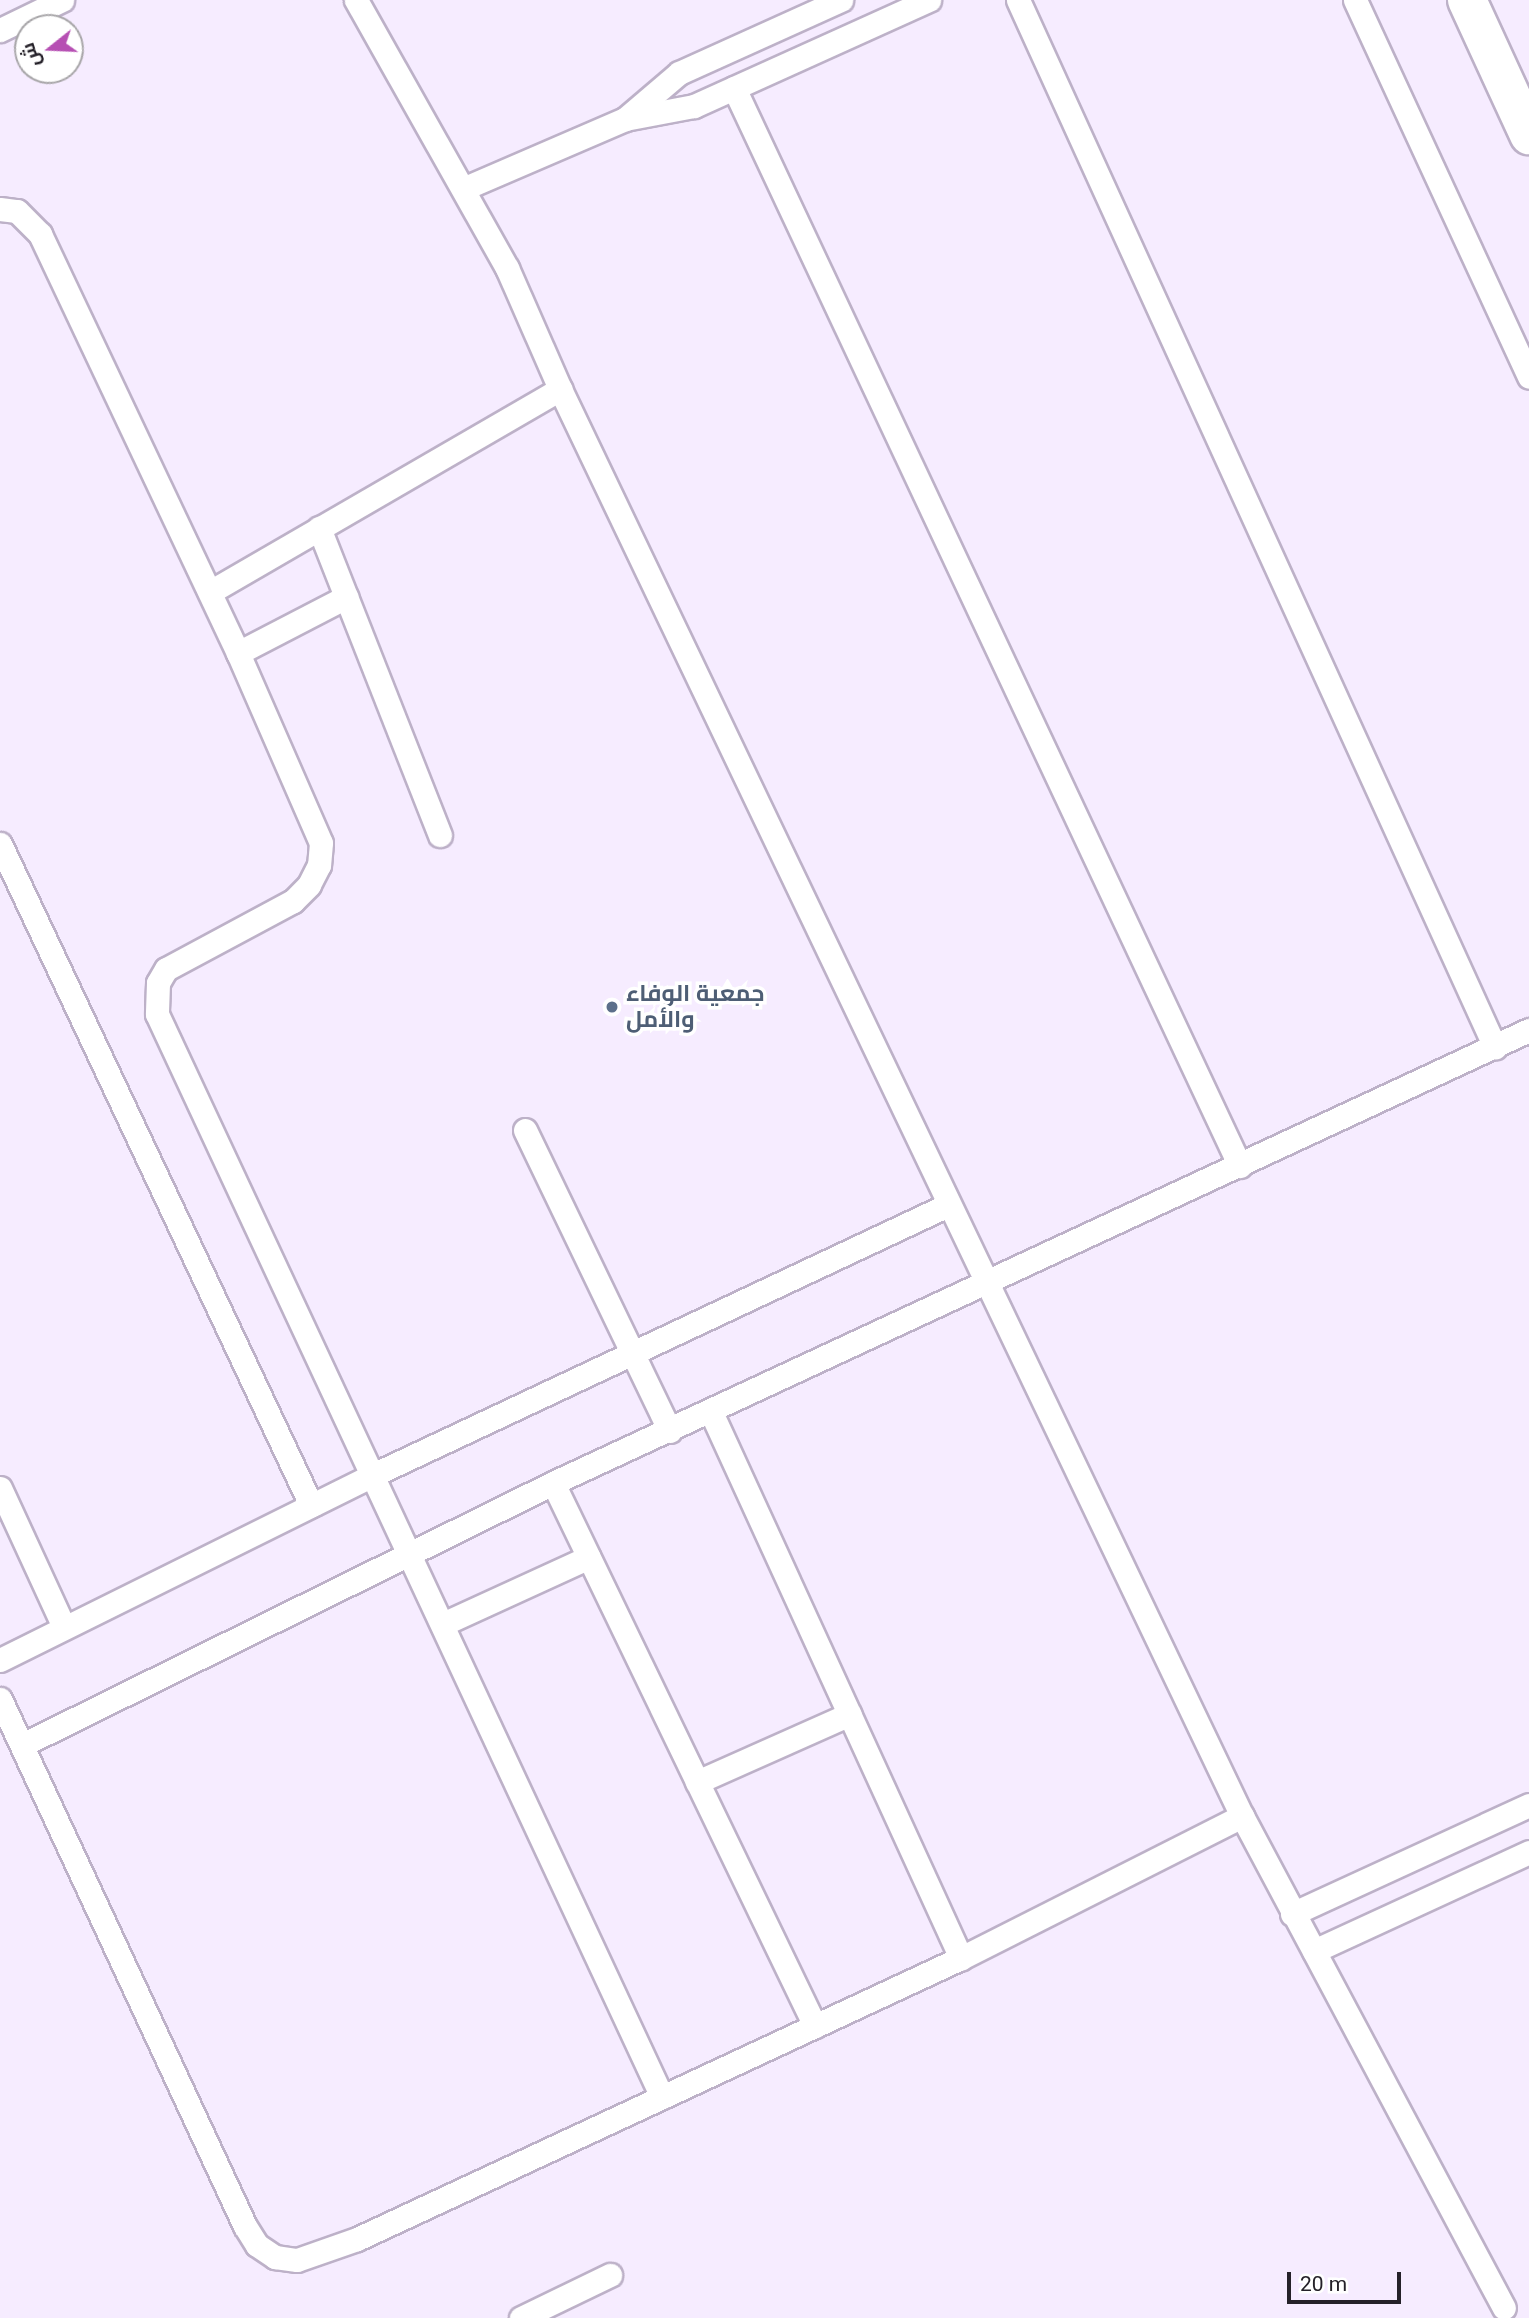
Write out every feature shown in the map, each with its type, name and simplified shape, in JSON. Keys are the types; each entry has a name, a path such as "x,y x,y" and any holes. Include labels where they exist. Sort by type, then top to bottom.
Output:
{"main road":[{"path":"1467,0 1529,135"}],"lane":[{"path":"0,30 62,0"},
{"path":"356,0 465,188 507,268 560,389 1242,1816 1504,2308"},
{"path":"625,119 679,74 841,0"},
{"path":"465,188 625,119 671,112 734,88 929,0"},
{"path":"1018,0 1495,1047"},
{"path":"1355,0 1529,377"},
{"path":"734,88 1240,1166"},
{"path":"0,209 17,211 40,234 238,653 315,821 321,843 319,865 309,885 293,901 166,969 158,983 157,1014 445,1623 662,2097"},
{"path":"209,592 560,389"},
{"path":"319,528 440,835"},
{"path":"238,653 346,597"},
{"path":"0,845 311,1505"},
{"path":"22,1745 413,1555 553,1483 987,1284 1529,1030"},
{"path":"524,1130 670,1431"},
{"path":"0,1660 375,1474 948,1205"},
{"path":"711,1412 961,1958"},
{"path":"553,1483 815,2026"},
{"path":"0,1488 65,1627"},
{"path":"445,1623 589,1557"},
{"path":"0,1699 245,2226 257,2245 275,2257 297,2260 357,2239 961,1958 1242,1816"},
{"path":"697,1782 849,1714"},
{"path":"1292,1914 1529,1805"},
{"path":"1314,1951 1529,1852"},
{"path":"521,2318 610,2275"}],"place":[{"name":"جمعية الوفاء والأمل","path":"612,1007"}]}
